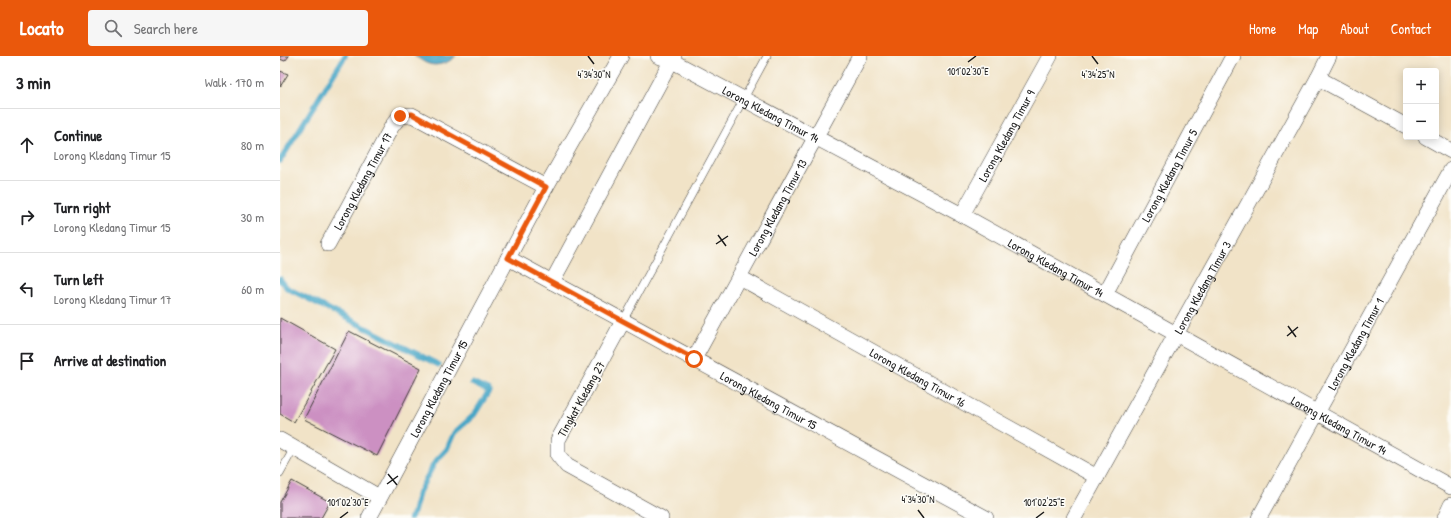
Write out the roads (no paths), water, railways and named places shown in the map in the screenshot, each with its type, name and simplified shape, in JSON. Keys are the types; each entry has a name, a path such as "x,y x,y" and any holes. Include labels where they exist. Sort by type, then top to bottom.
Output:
{"street":[{"name":"Lorong Kledang Timur 15","path":"369,518 546,187 621,56"},
{"name":"Lorong Kledang Timur 13","path":"694,359 860,56"},
{"name":"Lorong Kledang Timur 9","path":"962,215 1050,56"},
{"name":"Lorong Kledang Timur 5","path":"1105,294 1233,56"},
{"name":"Lorong Kledang Timur 3","path":"1074,518 1329,56"},
{"name":"Lorong Kledang Timur 14","path":"668,58 815,138 962,215 1451,487"},
{"path":"552,282 668,58"},
{"path":"1318,78 1403,124"},
{"name":"Lorong Kledang Timur 17","path":"328,244 392,126 400,116 412,114 546,187"},
{"path":"1432,140 1451,150"},
{"name":"Lorong Kledang Timur 1","path":"1259,518 1451,170"},
{"name":"Lorong Kledang Timur 15","path":"508,258 986,518"},
{"name":"Lorong Kledang Timur 16","path":"739,277 1097,477"},
{"name":"Tingkat Kledang 27","path":"623,321 558,440 558,455 567,466 661,518"},
{"path":"280,440 379,497"},
{"path":"1444,518 1451,506"}],"lane":[{"path":"623,321 767,56"},
{"path":"280,473 294,448"}],"water":[{"path":"414,56 456,56 447,62 432,65"}],"waterway":[{"path":"280,161 345,56"},
{"path":"280,279 287,288 439,365"},
{"path":"410,518 414,512 419,492 435,462 447,449 454,433 474,415 489,391 472,383"}]}
